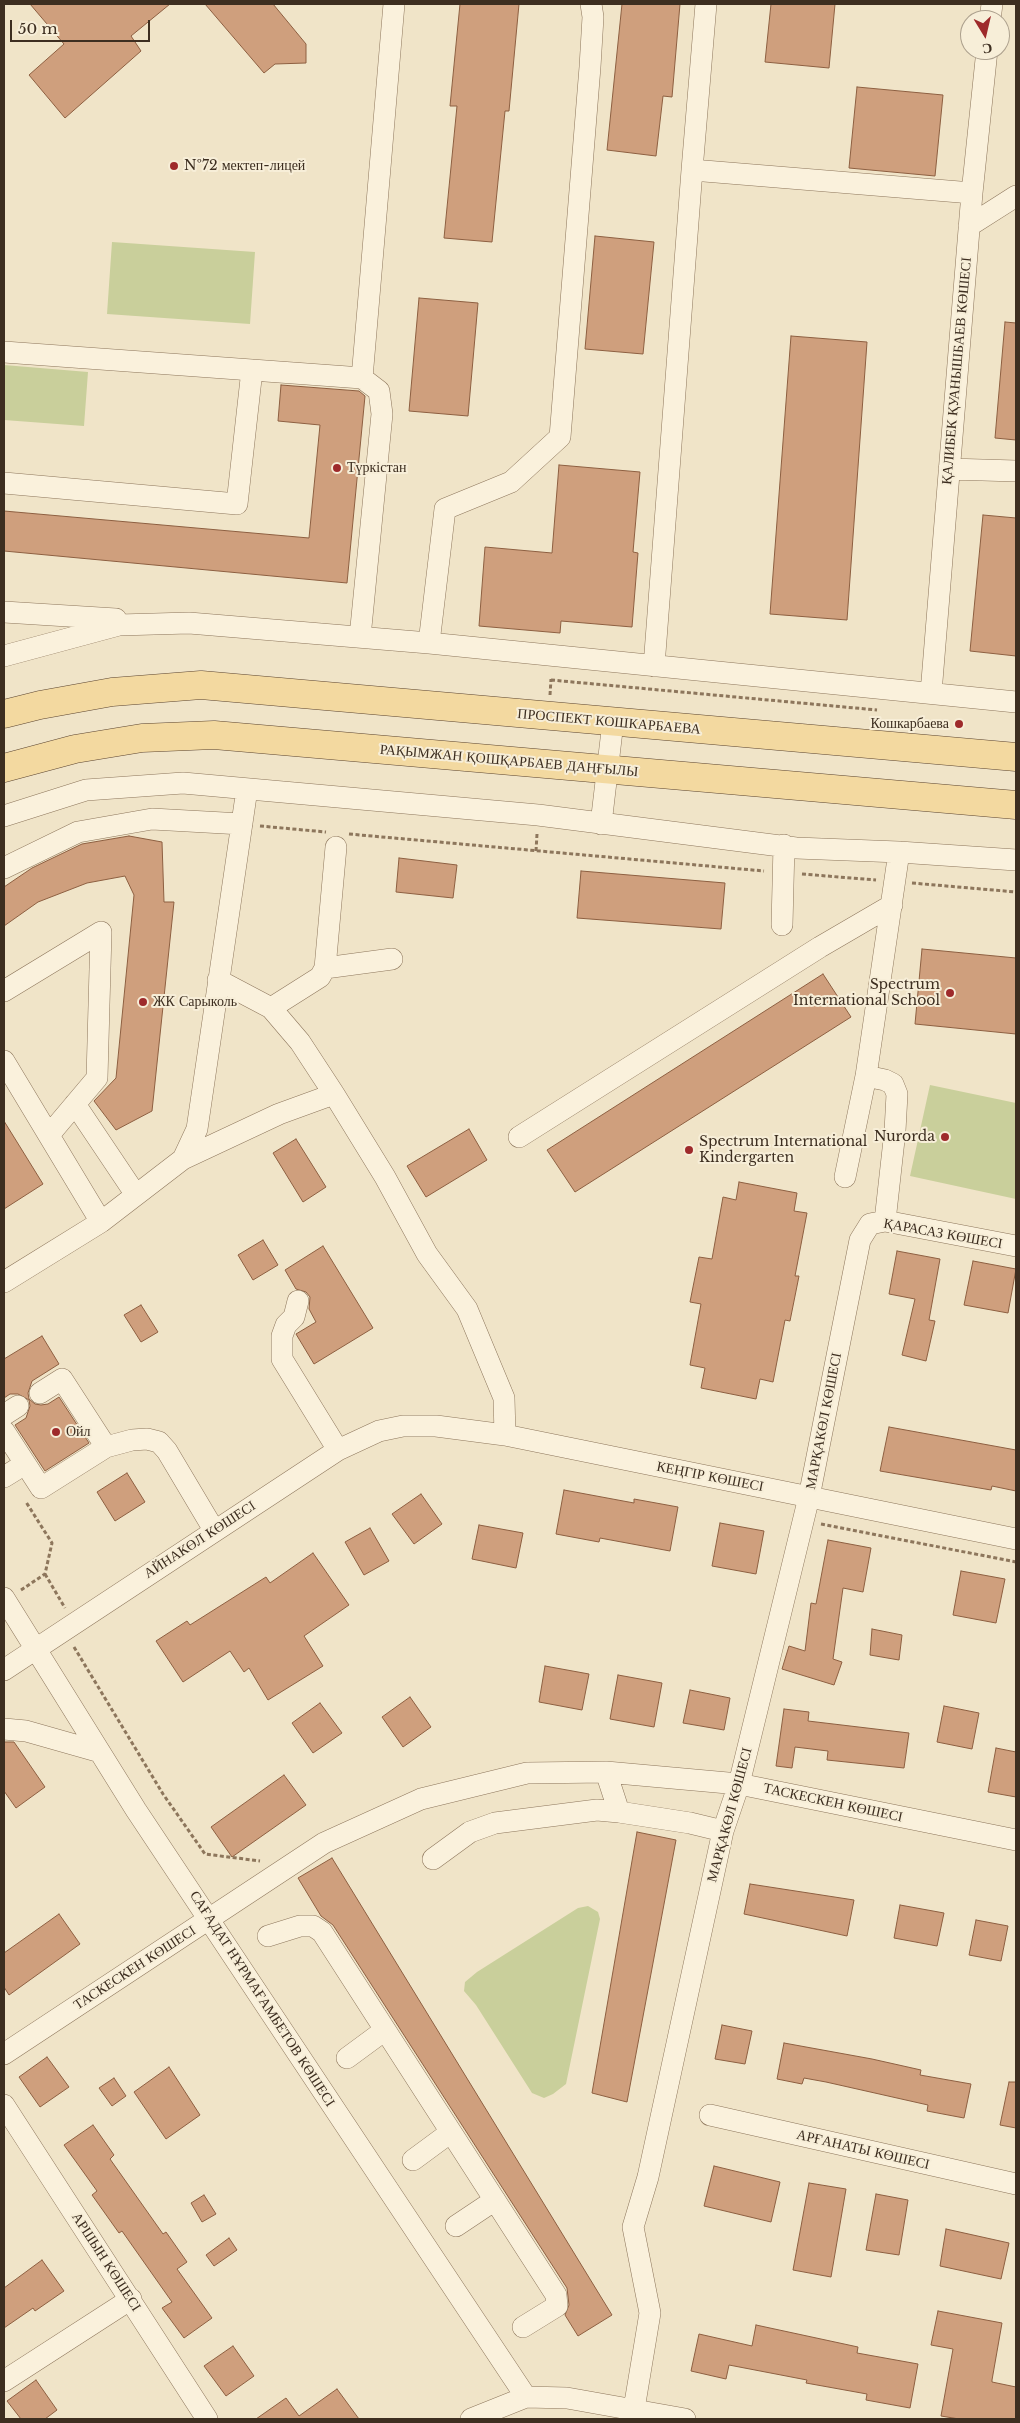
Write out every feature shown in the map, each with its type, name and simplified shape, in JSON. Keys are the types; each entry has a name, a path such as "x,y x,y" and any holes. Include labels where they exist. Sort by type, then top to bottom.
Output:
{"main road":[{"name":"ПРОСПЕКТ КОШКАРБАЕВА","path":"4,714 40,705 112,692 201,685 1016,757"},
{"name":"РАҚЫМЖАН ҚОШҚАРБАЕВ ДАҢҒЫЛЫ","path":"4,768 75,749 113,742 142,738 214,735 1016,805"}],"street":[{"path":"362,378 394,4"},
{"path":"430,643 445,509 511,482 560,437 589,76 593,17 591,4"},
{"path":"654,666 706,4"},
{"name":"ҚАЛИБЕК ҚУАНЫШБАЕВ КӨШЕСІ","path":"931,693 969,226 986,60"},
{"path":"692,170 972,193"},
{"path":"969,226 1016,196"},
{"path":"4,352 362,378 379,391 382,414 360,637"},
{"path":"4,483 237,504 252,370"},
{"path":"949,469 1016,471"},
{"path":"4,612 430,643 1016,702"},
{"path":"4,656 119,625 179,624"},
{"path":"601,824 613,722"},
{"path":"4,816 86,790 183,783 538,815 796,848 899,852 1016,860"},
{"path":"183,1159 197,1129 247,789"},
{"path":"5,863 78,832 142,820 242,824"},
{"path":"271,1008 320,978 325,968 337,838"},
{"path":"782,925 784,846"},
{"path":"845,1177 866,1076 899,852"},
{"path":"519,1137 820,947 892,905"},
{"path":"4,991 101,932 97,1078 49,1135"},
{"path":"325,968 392,959"},
{"path":"218,980 271,1008 300,1042 334,1094 380,1169 427,1254 467,1309 504,1398 505,1435"},
{"path":"4,1061 101,1222"},
{"path":"866,1076 885,1080 893,1084 897,1094 895,1132 878,1222"},
{"path":"4,1282 101,1222 183,1159 279,1114 334,1094"},
{"path":"75,1104 136,1195"},
{"name":"ҚАРАСАЗ КӨШЕСІ","path":"878,1222 1016,1246"},
{"name":"МАРҚАКӨЛ КӨШЕСІ","path":"634,2409 650,2314 633,2227 648,2177 723,1831 739,1784 809,1497 860,1240 878,1222"},
{"path":"298,1301 294,1317 286,1325 282,1336 282,1359 338,1450"},
{"path":"40,1393 62,1379 106,1447"},
{"name":"КЕҢГІР КӨШЕСІ","path":"403,1426 436,1426 505,1435 1016,1539"},
{"name":"АЙНАКӨЛ КӨШЕСІ","path":"5,1668 36,1650 214,1530 338,1450 379,1431 403,1426"},
{"path":"4,1431 12,1472 41,1488 106,1447 132,1440 147,1439 159,1442 167,1451 214,1530"},
{"name":"САҒАДАТ НҰРМАҒАМБЕТОВ КӨШЕСІ","path":"4,1599 136,1810 526,2397"},
{"path":"4,1729 26,1731 100,1752"},
{"path":"606,1772 619,1812"},
{"name":"ТАСКЕСКЕН КӨШЕСІ","path":"4,2054 324,1843 421,1799 527,1773 606,1772 739,1784 1016,1840"},
{"path":"433,1859 470,1832 495,1823 597,1810 690,1823 723,1831"},
{"path":"268,1936 300,1926 313,1926 322,1932 556,2295 557,2306 523,2327"},
{"path":"347,2058 385,2030"},
{"name":"АРШЫН КӨШЕСІ","path":"4,2105 207,2419"},
{"name":"АРҒАНАТЫ КӨШЕСІ","path":"710,2115 1016,2184"},
{"path":"413,2160 451,2132"},
{"path":"456,2226 495,2200"},
{"path":"4,2381 131,2299"},
{"path":"471,2419 526,2397 567,2398 685,2419"}],"path":[{"path":"549,717 553,656"},
{"path":"551,680 882,710"},
{"path":"242,824 337,838 1016,892"},
{"path":"12,1472 52,1543 45,1574 74,1623 74,1649 163,1794 204,1854 264,1861 275,1876"},
{"path":"803,1521 1016,1562"},
{"path":"4,1599 45,1574"}],"green space":[{"path":"112,242 255,252 250,324 107,314"},
{"path":"4,365 88,372 84,426 4,420"},
{"path":"930,1085 1016,1103 1016,1199 910,1176"},
{"path":"588,1906 598,1912 600,1919 566,2084 544,2098 532,2093 476,2005 464,1991 465,1982 477,1972 578,1908"}],"building":[{"path":"30,4 170,4 131,36 141,51 65,118 29,75 64,44"},
{"path":"205,4 273,4 306,44 306,63 275,64 264,73"},
{"path":"460,4 519,4 509,111 505,111 492,242 444,238 457,106 450,106"},
{"path":"622,4 680,4 672,97 663,96 656,156 607,150"},
{"path":"771,4 835,4 829,68 765,62"},
{"path":"857,87 943,95 935,176 849,168"},
{"path":"595,236 654,242 643,354 585,349"},
{"path":"419,298 478,303 468,416 409,411"},
{"path":"1005,322 1016,323 1016,440 995,438"},
{"path":"791,336 867,342 847,620 770,614"},
{"name":"Түркістан","path":"281,385 359,391 365,396 347,583 4,551 4,511 309,538 320,425 278,421"},
{"path":"559,465 640,472 633,552 638,553 632,627 561,621 560,633 479,626 485,547 552,553"},
{"path":"983,515 1016,518 1016,656 970,651"},
{"name":"ЖК Сарыколь","path":"129,836 162,842 164,902 174,902 152,1111 116,1130 94,1101 116,1078 134,895 125,876 87,883 38,902 4,926 4,887 32,868 82,844"},
{"path":"399,858 457,865 453,898 396,892"},
{"path":"581,871 725,883 721,929 577,918"},
{"path":"922,949 1016,958 1016,1034 915,1024"},
{"path":"823,974 851,1017 575,1192 547,1150"},
{"path":"4,1121 43,1184 4,1209"},
{"path":"469,1129 487,1160 426,1197 407,1166"},
{"path":"296,1139 326,1187 303,1202 273,1153"},
{"path":"739,1182 797,1193 794,1211 807,1213 795,1276 799,1276 790,1321 785,1320 773,1382 760,1379 756,1399 701,1388 705,1368 690,1365 701,1304 690,1302 699,1257 712,1259 723,1197 736,1200"},
{"path":"263,1240 278,1265 253,1280 238,1255"},
{"path":"323,1246 373,1328 314,1364 296,1334 316,1322 309,1309 310,1297 306,1292 296,1289 285,1270"},
{"path":"897,1251 940,1259 929,1320 935,1321 926,1361 902,1355 915,1299 889,1294"},
{"path":"973,1261 1016,1269 1008,1313 964,1305"},
{"path":"141,1305 158,1332 141,1342 124,1315"},
{"path":"42,1336 59,1364 32,1381 28,1393 29,1399 35,1404 41,1405 48,1404 59,1397 89,1443 45,1471 15,1425 26,1418 30,1406 29,1400 18,1394 10,1394 4,1398 4,1359"},
{"path":"889,1427 1016,1450 1016,1491 992,1486 991,1490 880,1471"},
{"path":"127,1473 145,1502 115,1521 97,1492"},
{"path":"564,1490 634,1503 634,1499 678,1507 670,1551 600,1538 599,1542 556,1534"},
{"path":"421,1494 442,1524 414,1544 392,1514"},
{"path":"720,1523 764,1531 756,1574 712,1566"},
{"path":"479,1525 523,1533 516,1568 472,1559"},
{"path":"370,1528 389,1561 364,1575 345,1542"},
{"path":"828,1540 871,1548 863,1592 843,1588 833,1659 842,1662 834,1685 782,1669 789,1646 805,1651 811,1603 816,1604"},
{"path":"313,1553 349,1605 304,1636 323,1666 268,1700 249,1668 244,1672 230,1651 183,1682 156,1641 187,1621 190,1625 266,1577 270,1583"},
{"path":"961,1571 1005,1579 996,1623 953,1615"},
{"path":"872,1629 902,1635 899,1660 870,1655"},
{"path":"545,1666 589,1674 582,1710 539,1702"},
{"path":"618,1675 662,1683 654,1727 610,1719"},
{"path":"690,1690 730,1698 724,1730 683,1723"},
{"path":"410,1697 431,1727 403,1747 382,1717"},
{"path":"320,1703 342,1733 313,1753 292,1723"},
{"path":"944,1706 979,1713 972,1749 937,1742"},
{"path":"784,1709 809,1712 808,1721 909,1733 904,1768 827,1760 828,1751 795,1747 792,1768 776,1766"},
{"path":"4,1742 14,1742 45,1787 16,1808 4,1791"},
{"path":"996,1748 1016,1752 1016,1797 988,1792"},
{"path":"284,1775 306,1805 232,1857 211,1827"},
{"path":"637,1832 676,1840 627,2102 592,2093"},
{"path":"332,1858 612,2315 578,2336 565,2315 569,2305 567,2288 333,1925 321,1916 298,1878"},
{"path":"750,1884 854,1900 847,1936 744,1914"},
{"path":"900,1905 944,1913 937,1946 894,1938"},
{"path":"59,1914 80,1944 9,1995 4,1987 4,1953"},
{"path":"976,1920 1008,1926 1001,1961 969,1955"},
{"path":"722,2025 752,2031 745,2064 715,2059"},
{"path":"784,2043 872,2059 921,2070 920,2075 971,2084 964,2118 927,2111 928,2105 826,2082 804,2078 802,2084 777,2079"},
{"path":"47,2057 69,2087 40,2107 19,2077"},
{"path":"169,2067 200,2115 166,2139 134,2092"},
{"path":"114,2078 126,2096 112,2106 99,2088"},
{"path":"1009,2082 1016,2082 1016,2128 1000,2125"},
{"path":"93,2125 114,2155 110,2159 163,2234 166,2232 187,2262 177,2269 212,2318 184,2338 162,2308 172,2302 122,2231 119,2233 92,2195 97,2191 64,2145"},
{"path":"714,2166 780,2182 771,2222 704,2206"},
{"path":"809,2183 846,2189 831,2277 793,2270"},
{"path":"876,2194 908,2200 899,2255 866,2250"},
{"path":"204,2195 216,2214 202,2222 191,2203"},
{"path":"946,2229 1009,2243 1001,2279 940,2266"},
{"path":"229,2238 237,2250 214,2266 206,2255"},
{"path":"42,2260 64,2291 35,2311 33,2308 4,2328 4,2288"},
{"path":"938,2311 1002,2323 992,2382 1016,2387 1016,2419 959,2419 941,2416 953,2349 931,2345"},
{"path":"756,2325 858,2347 857,2353 918,2364 910,2408 866,2400 867,2394 806,2383 807,2380 729,2365 726,2379 691,2371 699,2334 752,2346"},
{"path":"233,2346 254,2376 226,2396 204,2366"},
{"path":"36,2380 57,2410 45,2419 21,2419 7,2401"},
{"path":"337,2389 359,2419 256,2419 286,2398 299,2416"}],"place":[{"name":"№72 мектеп-лицей","path":"174,166"},
{"name":"Түркістан","path":"337,468"},
{"name":"Кошкарбаева","path":"959,724"},
{"name":"Spectrum International School","path":"950,993"},
{"name":"ЖК Сарыколь","path":"143,1002"},
{"name":"Nurorda","path":"945,1137"},
{"name":"Spectrum International Kindergarten","path":"689,1150"},
{"name":"Ойл","path":"56,1432"}]}
